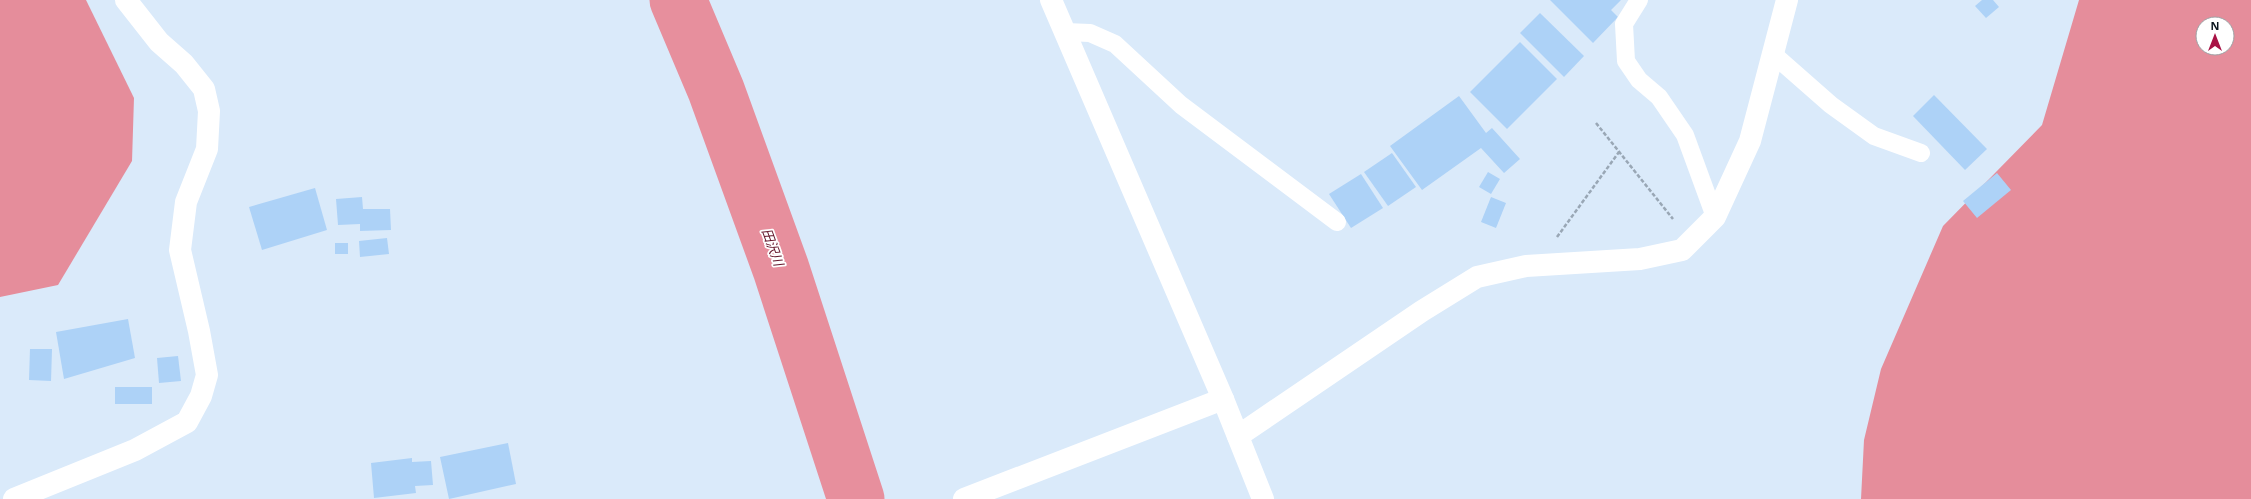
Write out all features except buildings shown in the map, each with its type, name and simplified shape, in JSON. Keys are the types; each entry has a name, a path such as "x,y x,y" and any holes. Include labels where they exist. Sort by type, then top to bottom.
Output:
{"street":[{"path":"14,499 136,450 187,422 201,396 207,375 199,331 180,250 186,202 207,149 209,111 204,89 184,64 160,42 126,0"},
{"path":"1051,0 1223,399 1263,499"},
{"path":"1238,436 1422,311 1477,277 1536,265 1640,259 1682,250 1715,217 1750,141 1787,0"},
{"path":"964,499 1223,399"}],"lane":[{"path":"1639,0 1624,24 1626,61 1639,80 1659,97 1685,135 1715,217"},
{"path":"1065,32 1090,33 1115,44 1181,105 1337,222"},
{"path":"1773,54 1831,105 1874,136 1921,153"}],"path":[{"path":"1596,123 1691,241"},
{"path":"1536,265 1619,152"}],"shaded area":[{"path":"0,0 86,0 134,98 132,161 58,285 0,297"},
{"path":"2079,0 2251,0 2251,499 1861,499 1864,440 1881,369 1943,226 2042,125"}],"waterway":[{"name":"田沢川","path":"678,0 716,90 781,269 856,499"}]}
